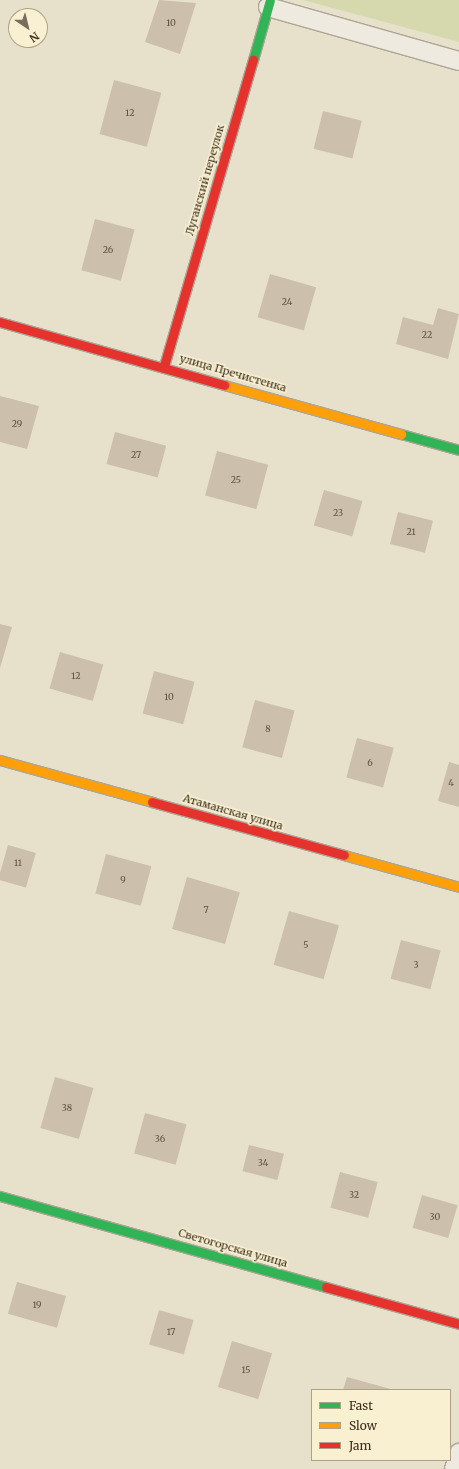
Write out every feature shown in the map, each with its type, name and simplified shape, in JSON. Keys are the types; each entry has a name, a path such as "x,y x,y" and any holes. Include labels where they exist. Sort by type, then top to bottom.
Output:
{"street":[{"path":"269,3 459,61"},
{"name":"Луганский переулок","path":"164,366 269,3"},
{"name":"улица Пречистенка","path":"0,322 164,366 459,450"},
{"name":"Атаманская улица","path":"0,760 459,887"},
{"name":"Светогорская улица","path":"0,1196 459,1324"},
{"path":"454,1469 459,1453"}],"green space":[{"path":"303,0 459,0 459,42"}],"building":[{"path":"159,0 196,3 180,54 145,42"},
{"path":"114,80 161,93 147,147 100,134"},
{"path":"323,111 362,121 352,159 314,149"},
{"path":"95,219 135,230 121,281 81,270"},
{"path":"270,274 316,287 304,330 258,317"},
{"path":"438,308 459,314 448,359 396,344 403,317 433,325"},
{"path":"0,396 39,406 27,449 0,442"},
{"path":"115,432 166,446 158,478 106,464"},
{"path":"217,451 268,465 256,509 205,495"},
{"path":"324,490 362,501 352,537 314,526"},
{"path":"398,512 433,521 425,553 390,544"},
{"path":"0,624 12,627 0,668"},
{"path":"60,652 103,664 93,701 50,689"},
{"path":"154,671 195,682 183,724 143,714"},
{"path":"255,700 295,711 282,758 242,747"},
{"path":"357,738 394,748 383,787 346,778"},
{"path":"449,762 459,765 459,807 438,801"},
{"path":"8,845 36,853 26,888 0,880 0,873"},
{"path":"106,854 151,866 141,906 95,894"},
{"path":"187,877 240,892 225,944 172,929"},
{"path":"289,911 339,925 324,979 274,965"},
{"path":"401,940 441,951 430,989 391,979"},
{"path":"55,1077 93,1088 79,1139 40,1128"},
{"path":"145,1113 187,1124 176,1165 134,1154"},
{"path":"249,1145 284,1154 277,1180 242,1171"},
{"path":"340,1172 378,1182 368,1218 330,1208"},
{"path":"422,1195 458,1205 448,1238 413,1228"},
{"path":"17,1282 66,1296 57,1328 8,1314"},
{"path":"159,1310 194,1320 184,1355 149,1345"},
{"path":"232,1341 272,1353 258,1399 218,1387"},
{"path":"347,1377 390,1389 343,1389"}],"traffic: fast":[{"path":"253,60 270,0"},
{"path":"401,434 459,450"},
{"path":"0,1196 326,1287"}],"traffic: slow":[{"path":"224,385 401,434"},
{"path":"0,760 152,802"},
{"path":"344,855 459,887"}],"traffic: jam":[{"path":"164,366 253,60"},
{"path":"0,322 224,385"},
{"path":"152,802 344,855"},
{"path":"326,1287 459,1324"}]}
